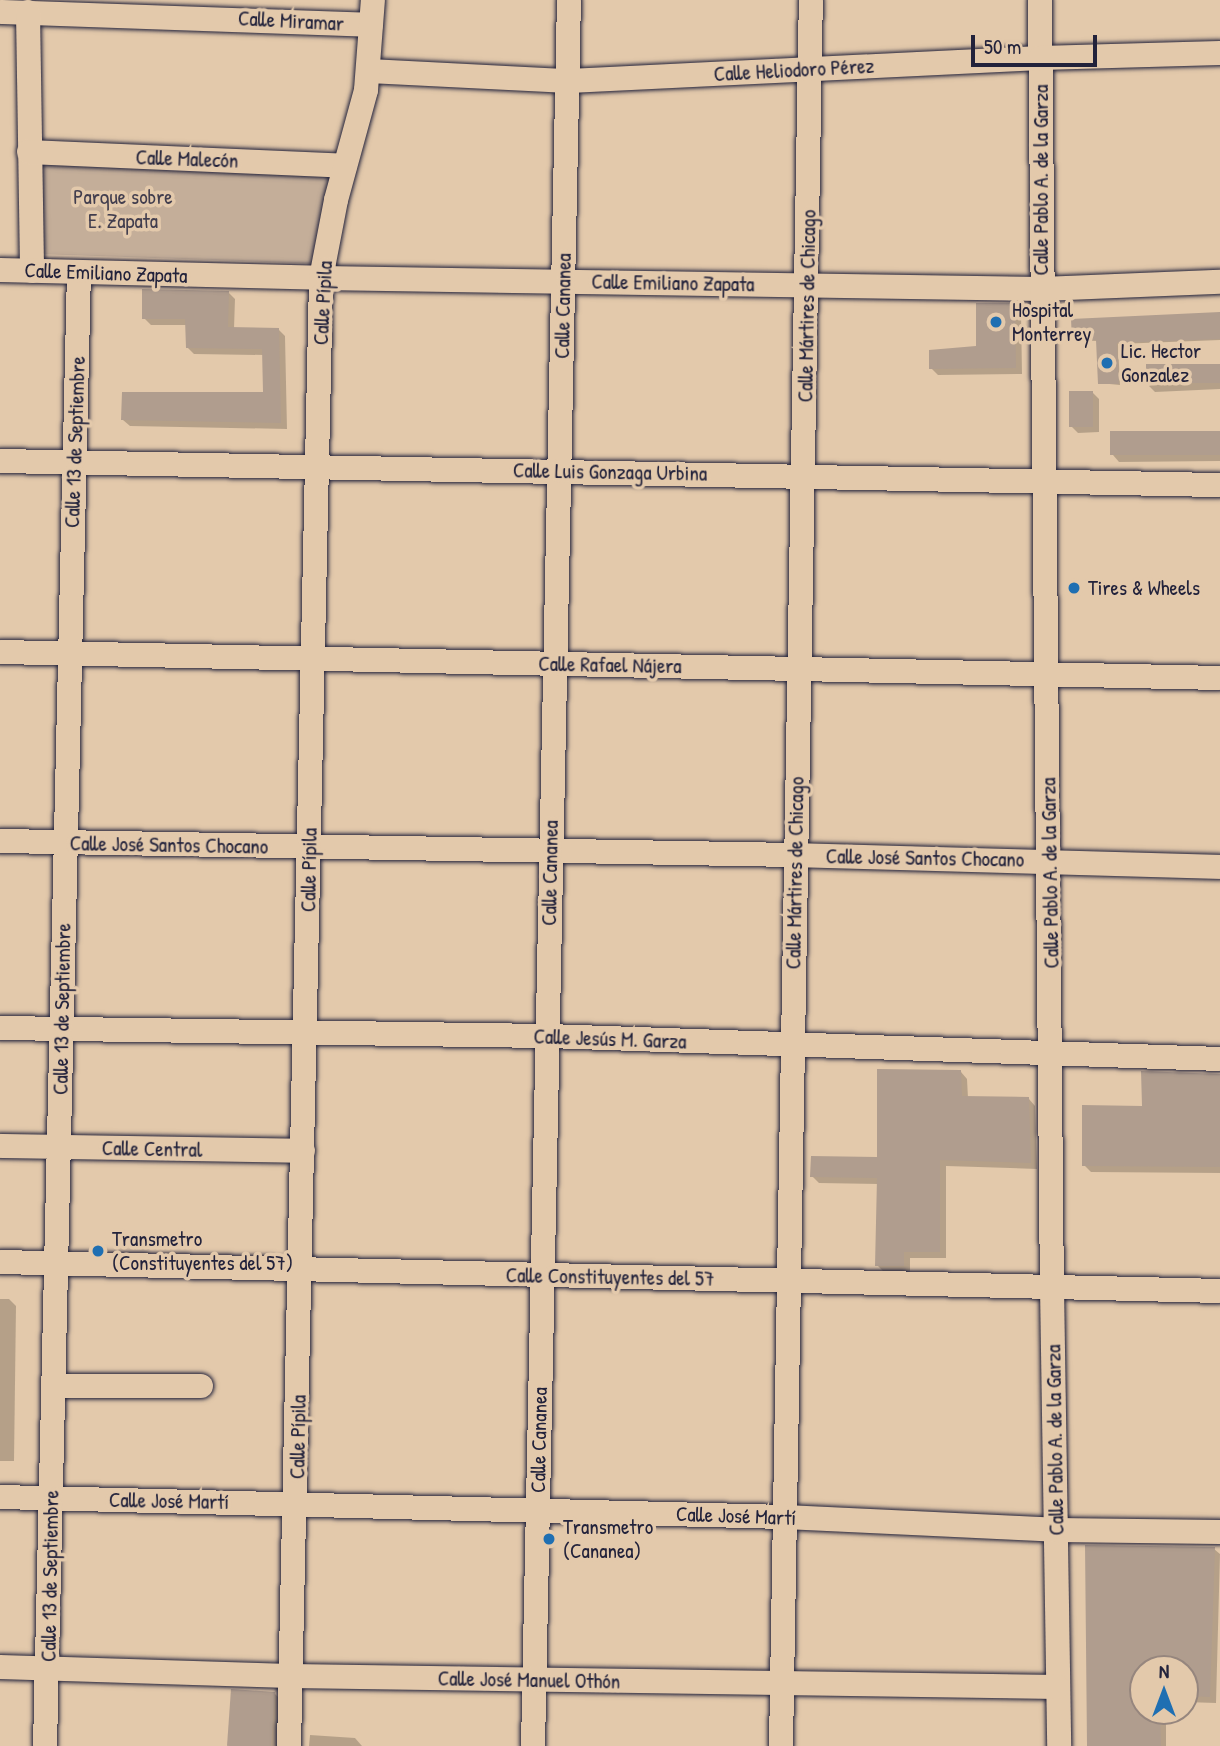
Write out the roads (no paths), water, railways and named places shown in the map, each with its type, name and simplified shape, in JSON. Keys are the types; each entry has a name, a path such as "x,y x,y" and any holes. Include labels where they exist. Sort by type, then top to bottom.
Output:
{"street":[{"name":"Calle Pípila","path":"289,1746 321,278 369,71 373,0"},
{"name":"Calle Cananea","path":"533,1746 569,0"},
{"name":"Calle Mártires de Chicago","path":"781,1746 811,0"},
{"name":"Calle Pablo A. de la Garza","path":"1040,0 1059,1746"},
{"name":"Calle Miramar","path":"0,12 229,9 371,25"},
{"path":"28,12 32,271"},
{"name":"Calle Heliodoro Pérez","path":"369,71 569,81 1040,58 1220,53"},
{"name":"Calle Malecón","path":"29,152 345,166"},
{"name":"Calle Emiliano Zapata","path":"0,270 321,278 1042,289 1220,282"},
{"name":"Calle 13 de Septiembre","path":"45,1746 79,272"},
{"name":"Calle Luis Gonzaga Urbina","path":"0,461 1220,485"},
{"name":"Calle Rafael Nájera","path":"0,652 1220,678"},
{"name":"Calle José Santos Chocano","path":"0,841 550,853 795,855 1220,867"},
{"name":"Calle Jesús M. Garza","path":"0,1028 548,1036 1220,1059"},
{"name":"Calle Central","path":"0,1146 303,1151"},
{"name":"Calle Constituyentes del 57","path":"0,1262 1220,1291"},
{"path":"54,1386 201,1386"},
{"name":"Calle José Martí","path":"0,1497 785,1517 1056,1530 1220,1532"},
{"name":"Calle José Manuel Othón","path":"0,1667 290,1676 1058,1687"}],"place":[{"name":"Hospital Monterrey","path":"996,322"},
{"name":"Lic. Hector Gonzalez","path":"1107,363"},
{"name":"Tires & Wheels","path":"1074,588"},
{"name":"Transmetro (Constituyentes del 57)","path":"98,1251"},
{"name":"Transmetro (Cananea)","path":"549,1539"}],"park label":[{"name":"Parque sobre E. Zapata","path":"123,209"}]}
